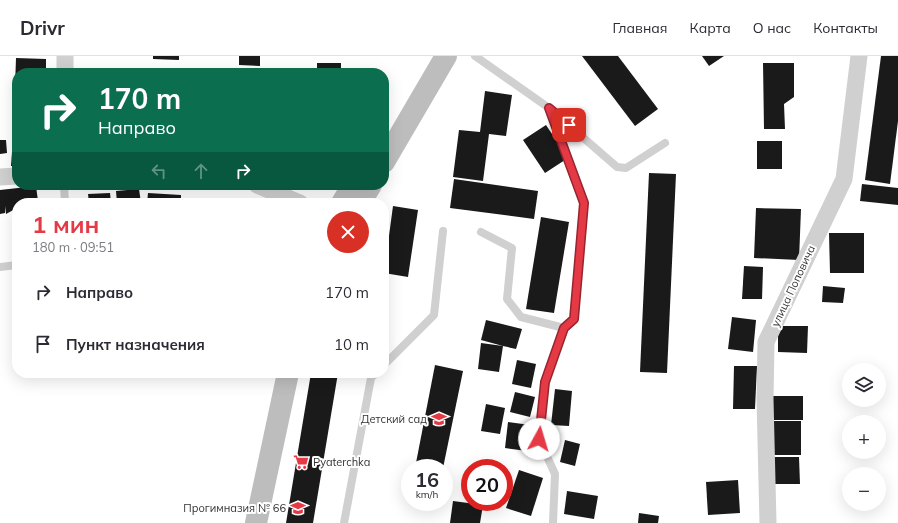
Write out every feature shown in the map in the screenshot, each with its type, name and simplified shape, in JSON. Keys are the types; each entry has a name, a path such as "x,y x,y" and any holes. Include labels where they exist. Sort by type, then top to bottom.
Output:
{"main road":[{"path":"389,126 432,56"},
{"path":"389,153 446,56"},
{"path":"243,523 273,378"},
{"path":"256,523 287,378"}],"street":[{"path":"65,56 65,68"},
{"name":"улица Поповича","path":"768,523 765,399 766,342 844,179 859,56"},
{"path":"0,177 12,176"},
{"path":"269,190 288,198"}],"lane":[{"path":"475,56 549,108 617,167 626,168 665,143"},
{"path":"549,108 584,203 574,319 564,328 545,382 539,439 555,474 553,523"},
{"path":"389,360 434,315 443,231"},
{"path":"481,232 512,248 507,299 522,317 564,328"},
{"path":"0,267 12,266"},
{"path":"344,523 371,378"}],"building":[{"path":"153,56 179,56 179,60 153,59"},
{"path":"239,56 260,56 260,66 239,65"},
{"path":"582,56 618,56 658,109 635,126"},
{"path":"702,56 724,56 709,66"},
{"path":"881,56 898,56 898,121 890,184 865,180"},
{"path":"16,58 46,59 46,68 16,68"},
{"path":"317,63 341,63 341,68 317,68"},
{"path":"763,63 794,63 794,97 784,104 785,129 764,129"},
{"path":"485,91 512,95 506,136 489,134 483,181 453,177 459,130 480,132"},
{"path":"546,125 568,158 545,173 523,140"},
{"path":"0,140 6,140 7,153 0,154"},
{"path":"757,141 782,141 782,169 757,169"},
{"path":"649,173 676,174 667,373 640,372"},
{"path":"454,179 538,191 534,219 450,208"},
{"path":"862,184 898,188 898,205 860,201"},
{"path":"12,189 12,190 37,190 38,198 12,198 12,211 6,214 5,206 5,213 0,214 0,190"},
{"path":"139,190 140,198 117,198 116,191"},
{"path":"110,193 110,198 88,198 88,194"},
{"path":"148,193 181,195 181,198 148,198"},
{"path":"393,206 418,210 408,277 389,274 389,236"},
{"path":"756,208 801,209 799,260 754,258"},
{"path":"541,217 569,222 554,313 526,309"},
{"path":"829,233 864,233 864,273 830,273"},
{"path":"744,266 763,267 762,299 742,299"},
{"path":"823,286 845,288 843,303 822,302"},
{"path":"732,317 756,320 753,352 728,349"},
{"path":"486,320 522,329 516,349 481,340"},
{"path":"778,326 808,326 807,353 778,352"},
{"path":"481,343 503,346 499,372 478,369"},
{"path":"517,360 536,364 531,388 512,384"},
{"name":"Детский сад","path":"435,365 463,371 445,459 417,459"},
{"path":"734,366 757,366 755,409 733,409"},
{"path":"310,378 337,378 313,523 286,523"},
{"path":"555,389 572,391 569,426 551,425"},
{"path":"515,392 535,397 530,417 510,412"},
{"path":"772,396 803,396 803,420 772,420"},
{"path":"486,404 505,408 500,434 481,431"},
{"path":"772,421 801,421 801,455 772,455"},
{"path":"508,422 530,425 527,451 505,448"},
{"path":"565,440 580,444 575,466 560,462"},
{"path":"771,457 799,457 800,484 772,484"},
{"path":"519,470 543,478 531,516 513,510 513,488"},
{"path":"738,480 740,513 708,515 706,482"},
{"path":"567,491 598,496 594,519 564,514"},
{"path":"453,501 461,502 461,511 482,511 480,523 450,523 452,511 453,511"},
{"path":"639,513 659,516 658,523 638,523"}],"place":[{"name":"Детский сад","path":"439,419"},
{"name":"Pyaterchka","path":"301,462"},
{"name":"Прогимназия № 66","path":"298,508"}],"route":[{"path":"539,439 545,382 564,328 574,319 584,203 549,108 569,125"}]}
